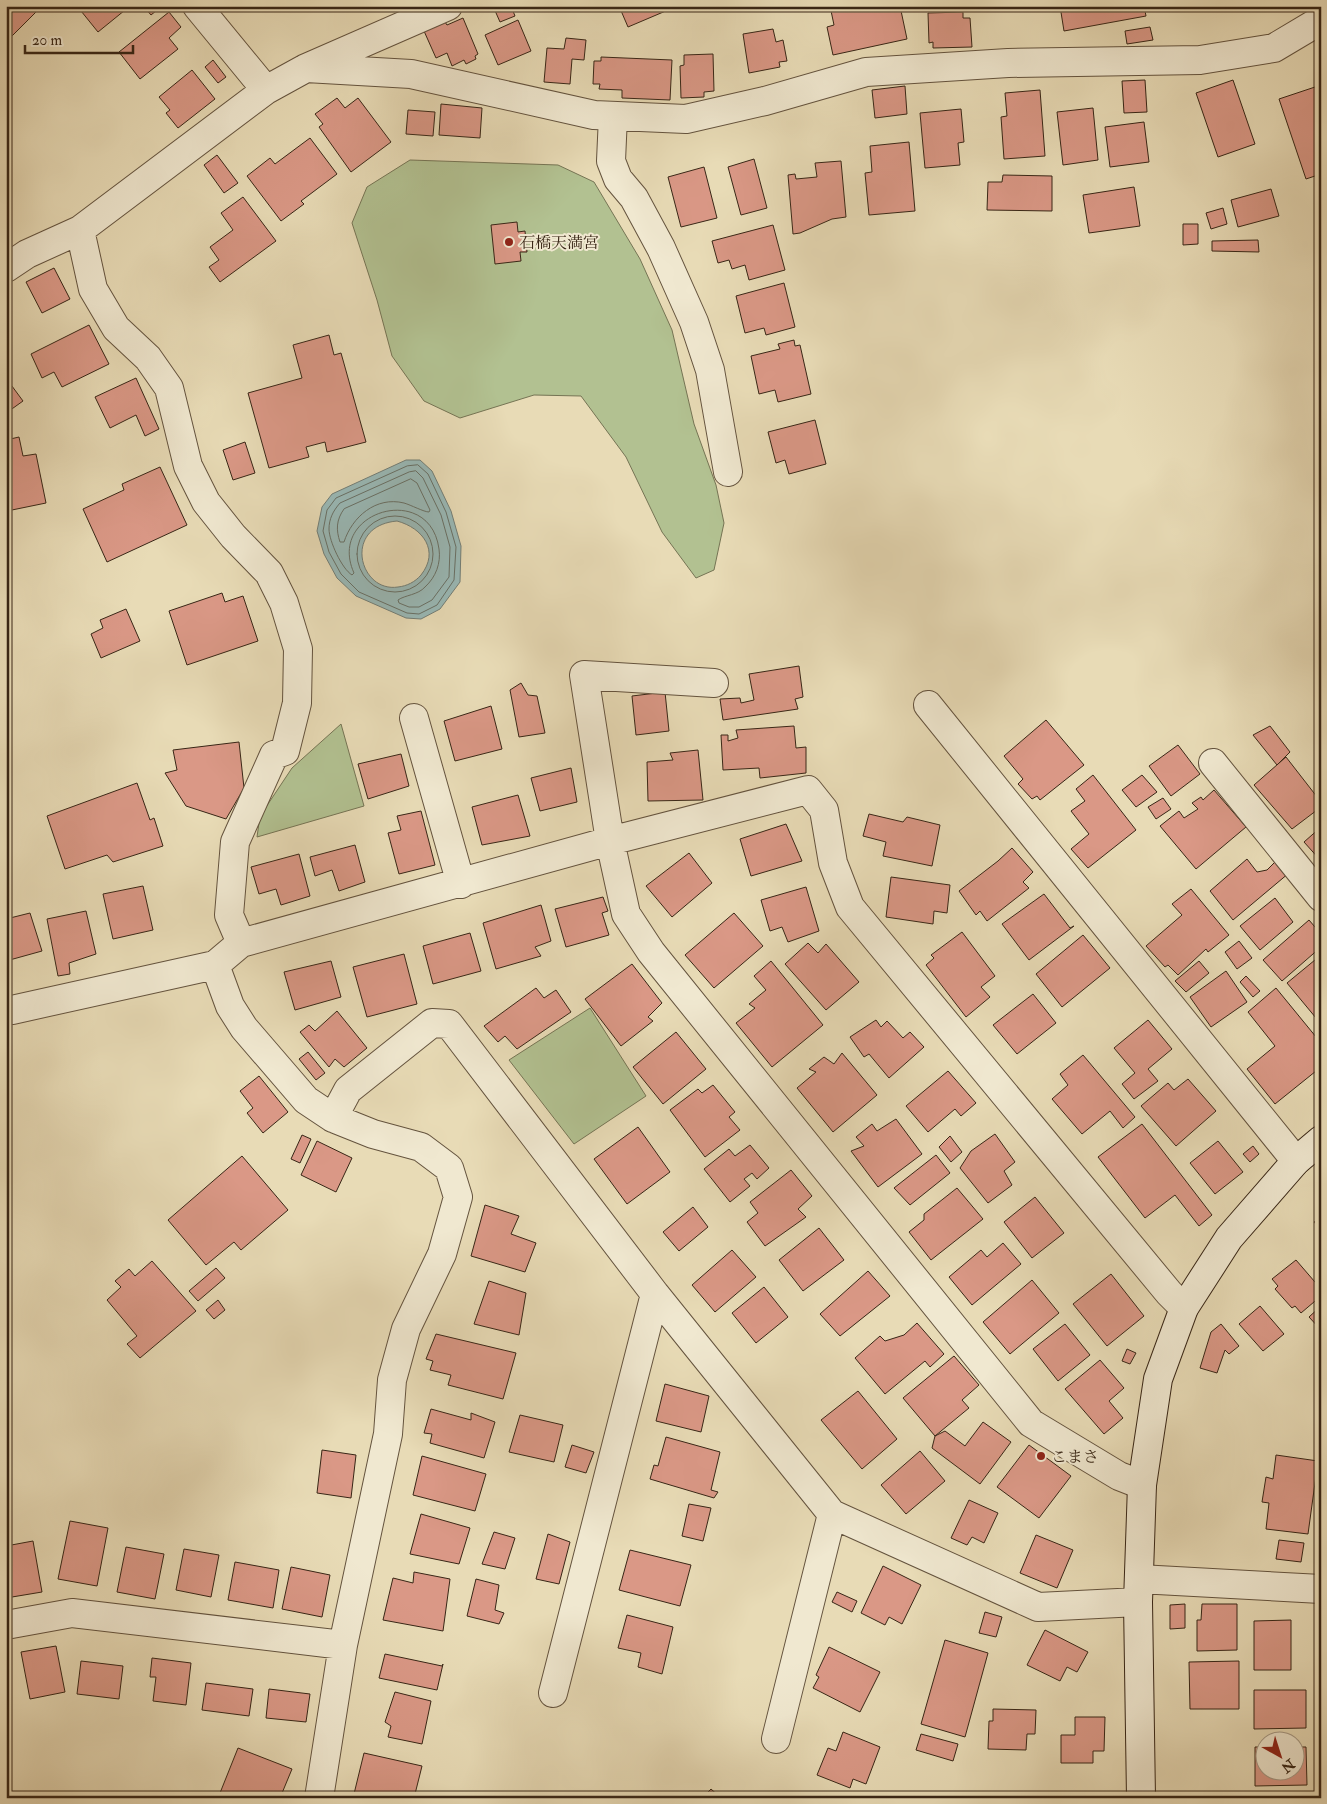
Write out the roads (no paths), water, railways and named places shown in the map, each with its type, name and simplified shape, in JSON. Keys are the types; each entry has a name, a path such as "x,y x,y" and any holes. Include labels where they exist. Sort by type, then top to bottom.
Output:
{"street":[{"path":"197,6 266,90"},
{"path":"6,268 27,254 80,230 266,90 306,68 448,6"},
{"path":"306,68 410,74 594,115 686,119 765,101 866,72 1008,63 1200,60 1274,48 1321,20"},
{"path":"613,116 611,161 618,179 634,198 662,248 694,322 710,370 728,472"},
{"path":"80,230 93,289 116,328 148,358 169,388 188,466 206,502 233,536 269,573 284,603 298,649 297,703 285,751 274,755 235,842 229,915 242,942"},
{"path":"714,683 584,675 610,842 626,914 651,952 1031,1423 1119,1476 1142,1485"},
{"path":"928,705 1296,1161"},
{"path":"414,718 461,884"},
{"path":"1213,763 1321,897"},
{"path":"12,1010 215,965 242,942 808,790 824,810 833,863 850,907 1169,1293 1184,1308"},
{"path":"215,965 230,1006 244,1028 306,1100 333,1118 373,1134 421,1147 449,1168 458,1196 442,1254 406,1329 392,1380 388,1434 343,1645 319,1798"},
{"path":"333,1118 348,1090 432,1022 449,1024 655,1294 832,1514 1038,1607 1138,1590 1321,1588"},
{"path":"1141,1798 1138,1590 1142,1485 1158,1379 1184,1308 1229,1238 1296,1161 1321,1140"},
{"path":"553,1693 655,1294"},
{"path":"776,1739 832,1514"},
{"path":"6,1625 72,1613 343,1645"}],"water":[{"path":"406,460 420,460 432,471 451,511 461,546 460,582 440,609 421,619 406,618 356,596 337,578 324,554 317,531 322,507 332,494","holes":["397,521 406,524 421,535 426,542 429,549 426,566 416,580 405,586 385,586 374,580 366,570 362,558 363,546 368,534 380,526"]}],"place":[{"name":"石橋天満宮","path":"509,242"},
{"name":"こまさ","path":"1041,1456"}]}
